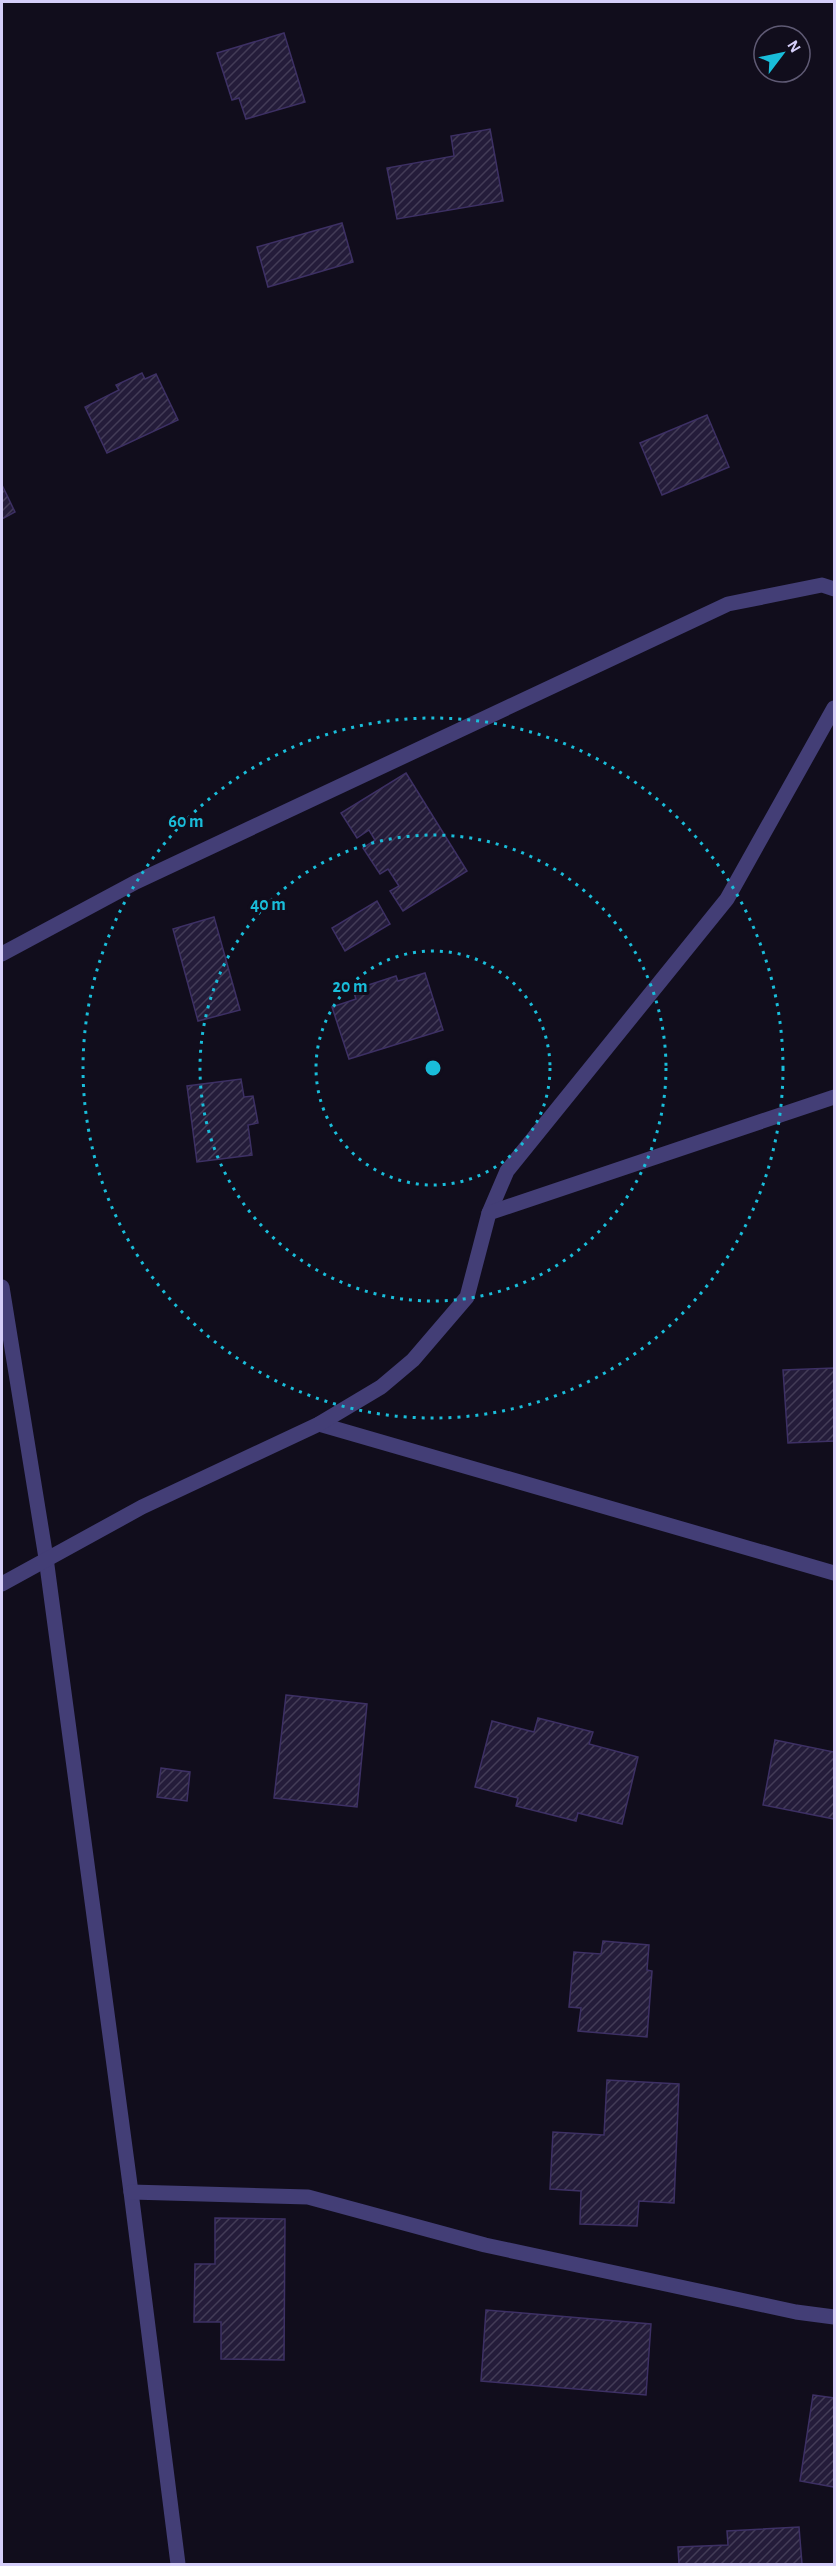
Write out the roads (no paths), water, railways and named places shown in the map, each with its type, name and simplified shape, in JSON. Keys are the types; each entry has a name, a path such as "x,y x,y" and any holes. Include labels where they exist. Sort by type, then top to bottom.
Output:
{"street":[{"path":"2,954 136,882 728,604 822,585 834,589"},
{"path":"2,1584 142,1507 319,1424 389,1380 413,1360 467,1297 489,1213 507,1171 728,899 834,708"},
{"path":"489,1213 834,1097"},
{"path":"2,1287 46,1558 131,2192 178,2565"},
{"path":"319,1424 834,1573"},
{"path":"131,2192 308,2197 485,2245 796,2312 834,2317"}]}
